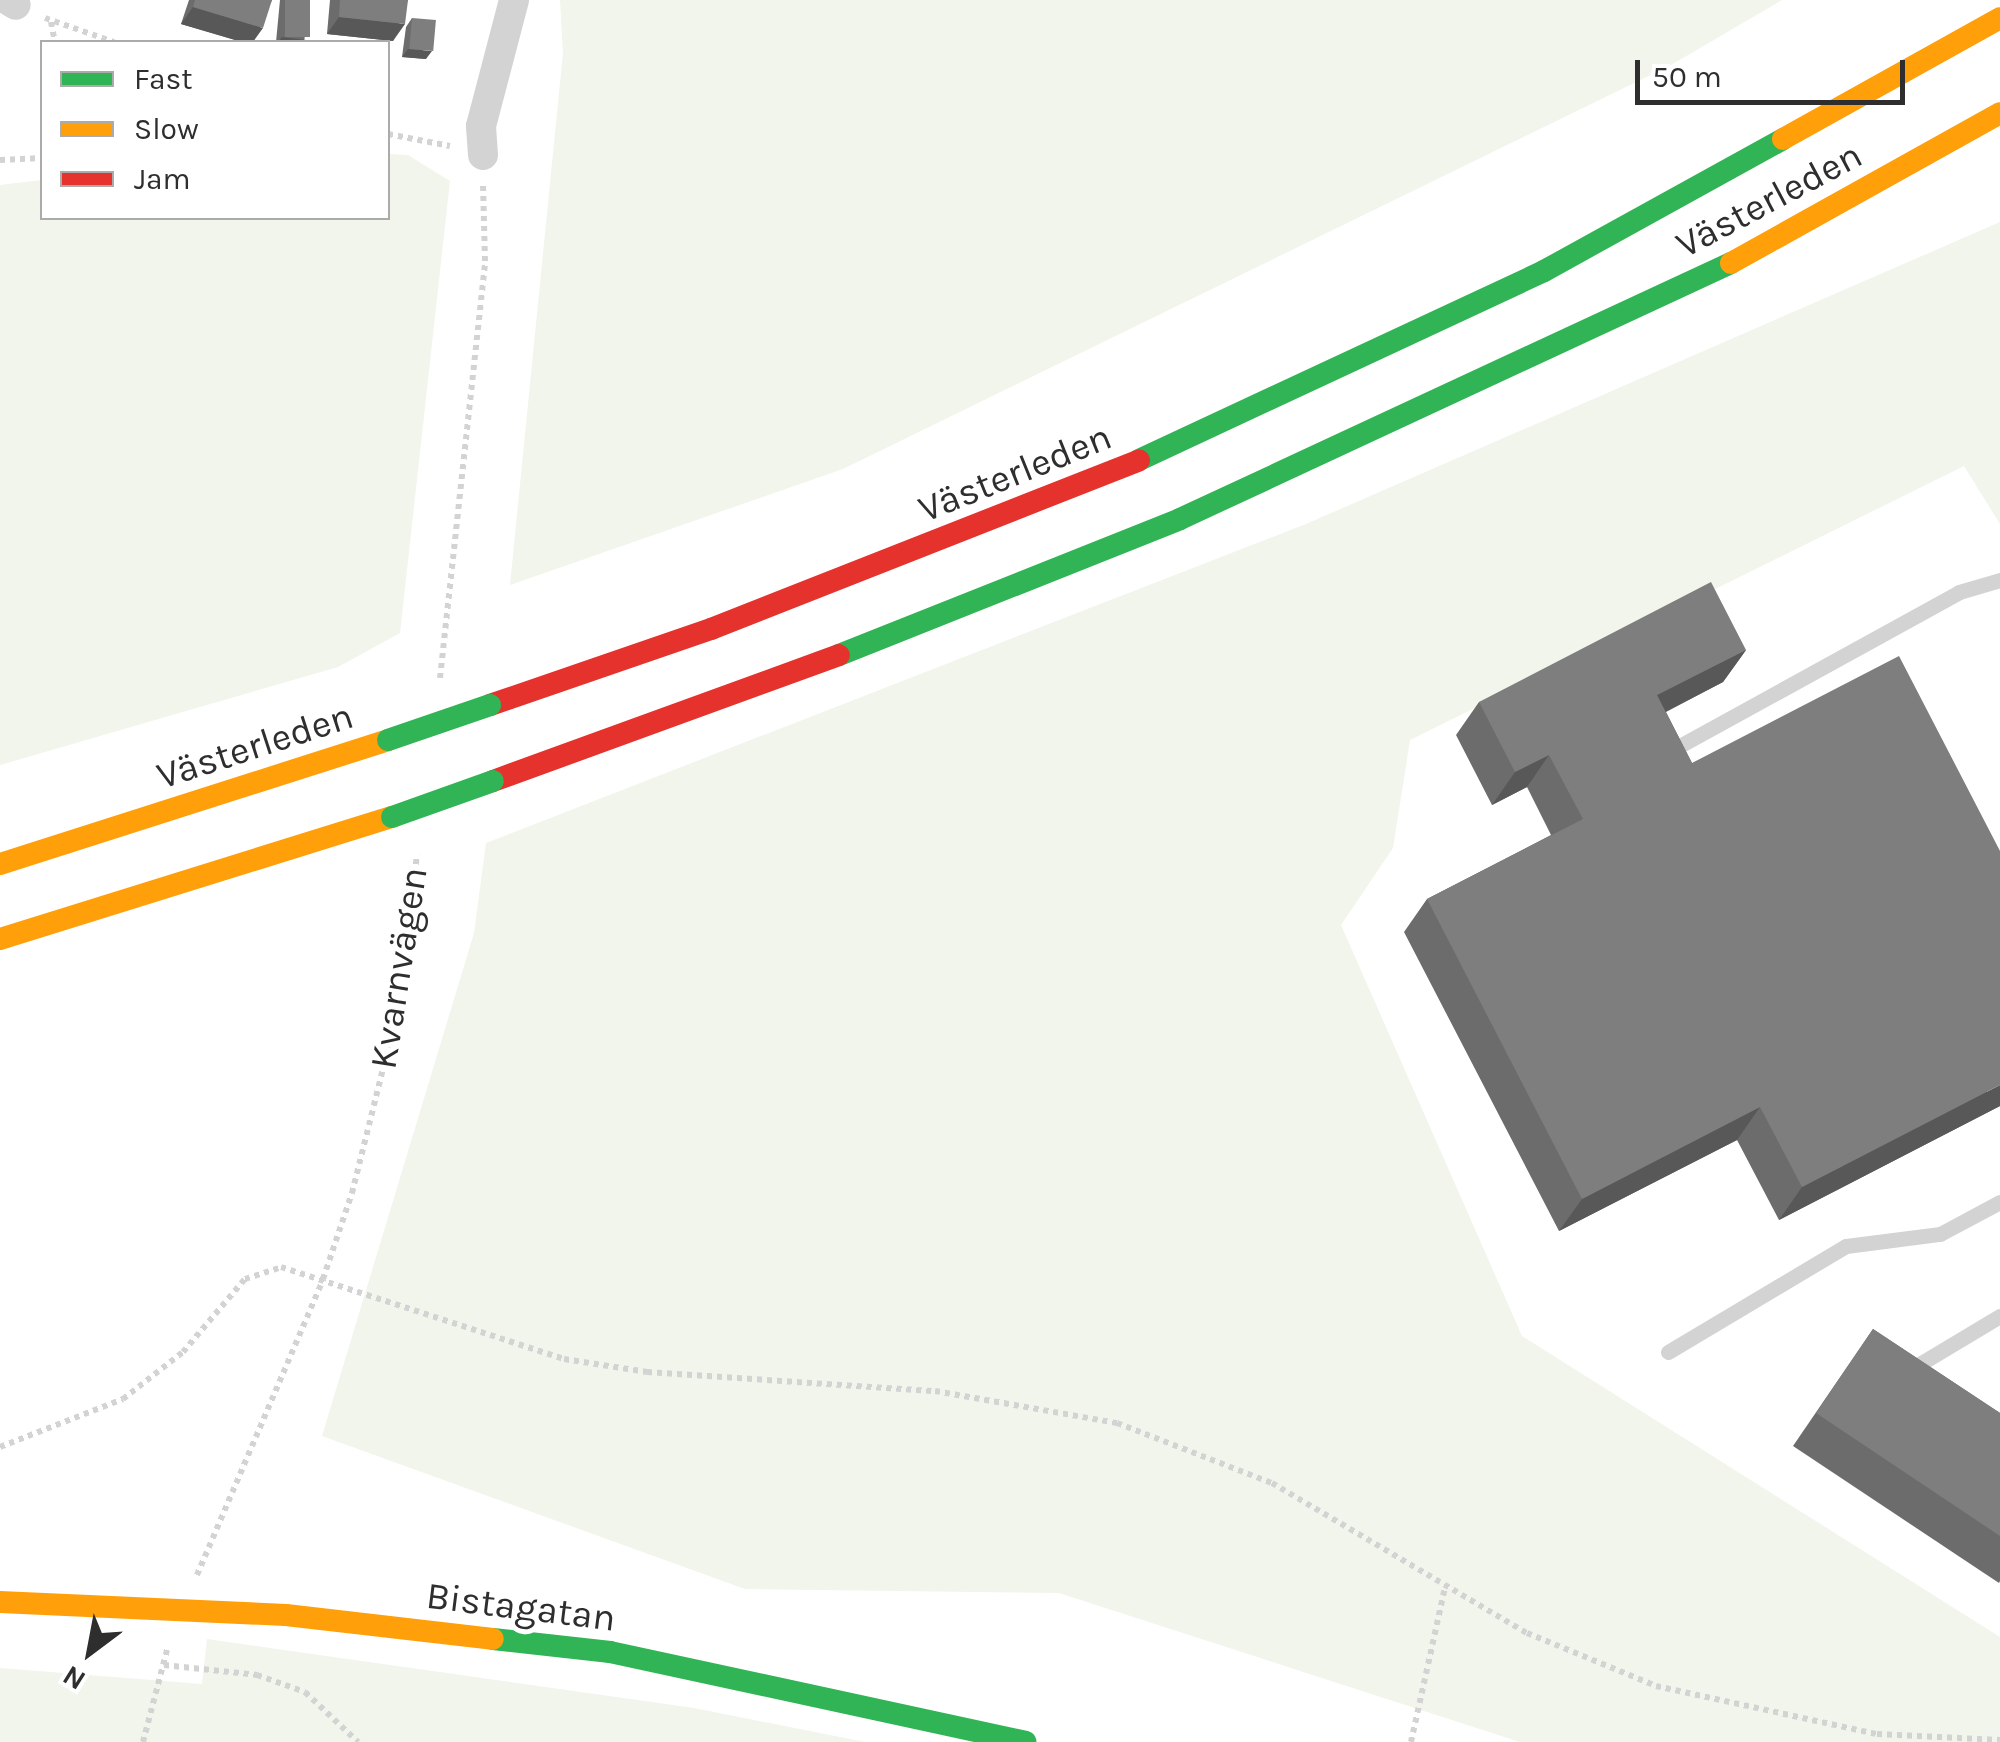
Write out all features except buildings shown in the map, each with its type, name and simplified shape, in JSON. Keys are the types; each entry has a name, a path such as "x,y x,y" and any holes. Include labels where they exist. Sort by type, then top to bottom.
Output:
{"main road":[{"name":"Västerleden","path":"0,864 388,740 711,629 1172,446 1510,289 2000,18"},
{"name":"Västerleden","path":"0,938 392,818 748,691 1180,519 1730,263 2000,113"},
{"name":"Bistagatan","path":"0,1602 349,1621 610,1652 1026,1742"}],"street":[{"path":"483,155 481,126 514,0"}],"lane":[{"path":"1674,749 1960,592 2000,580"},
{"path":"1668,1352 1846,1246 1940,1234 2000,1202"},
{"path":"1908,1370 2000,1316"}],"path":[{"path":"12,2 108,40"},
{"path":"51,20 55,40"},
{"path":"390,134 483,155 485,260 439,684"},
{"path":"0,160 40,158"},
{"name":"Kvarnvägen","path":"142,1742 180,1609 322,1279 392,1032 419,839"},
{"path":"0,1447 88,1417 149,1382 260,1269 280,1267 564,1359 647,1372 935,1391 1118,1424 1254,1474 1445,1587 1593,1663 1718,1704 1877,1734 2000,1740"},
{"path":"1411,1742 1445,1587"},
{"path":"164,1665 257,1675 306,1692 358,1742"}],"shaded area":[{"path":"560,0 1782,0 1671,65 843,469 510,585 563,53"},
{"path":"390,154 408,155 450,181 400,633 338,667 0,765 0,185 40,180 40,220 390,220"},
{"path":"2000,222 2000,524 1964,466 1410,740 1393,848 1341,925 1522,1336 2000,1637 2000,1742 1520,1742 1059,1593 745,1589 322,1436 474,933 486,843 1306,524"},
{"path":"207,1639 694,1708 865,1742 0,1742 0,1668 202,1684"}],"traffic: fast":[{"path":"1139,460 1544,271 1783,139"},
{"path":"839,655 1180,519 1731,263"},
{"path":"388,740 490,705"},
{"path":"392,817 493,781"},
{"path":"493,1639 610,1652 1025,1742"}],"traffic: slow":[{"path":"1783,139 2000,18"},
{"path":"1731,263 2000,113"},
{"path":"0,864 388,740"},
{"path":"0,939 392,817"},
{"path":"0,1602 286,1615 493,1639"}],"traffic: jam":[{"path":"490,705 711,629 1139,460"},
{"path":"493,781 839,655"}]}
